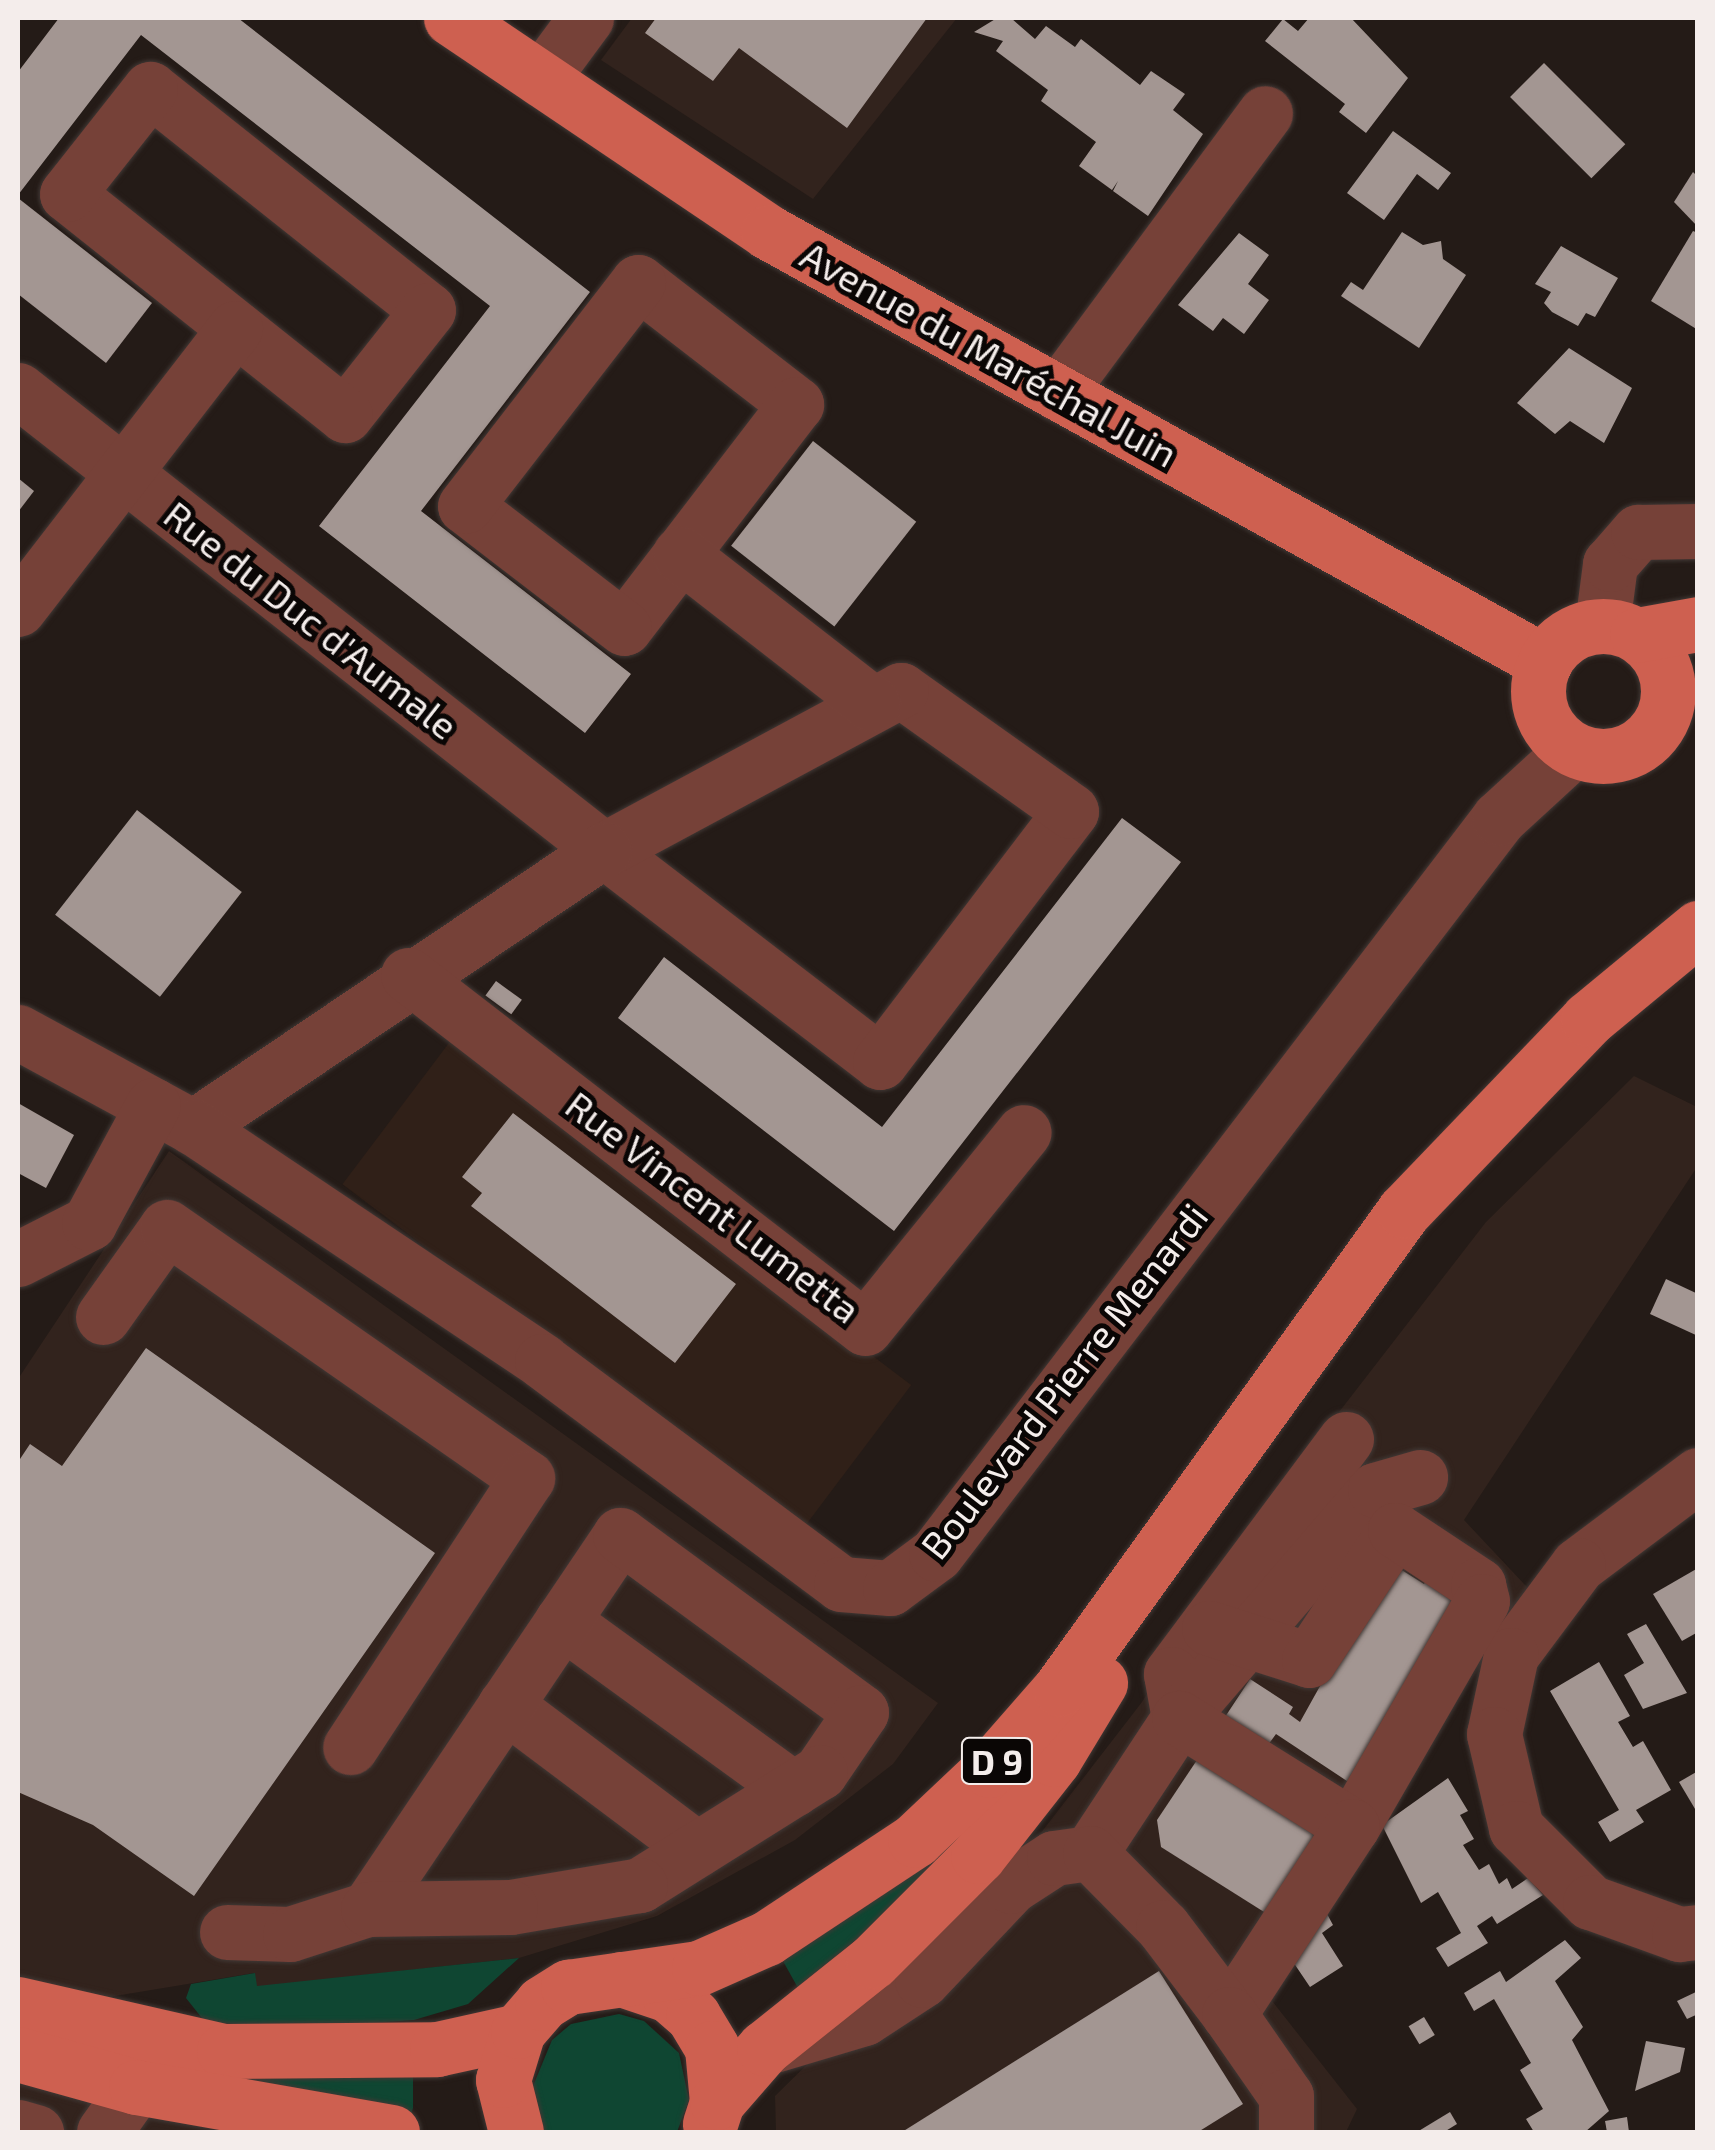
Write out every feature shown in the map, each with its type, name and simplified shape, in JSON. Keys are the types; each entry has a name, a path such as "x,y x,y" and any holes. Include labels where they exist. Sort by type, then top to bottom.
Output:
{"main road":[{"name":"Avenue du Maréchal Juin","path":"450,18 768,232 1545,662"},
{"path":"1619,630 1655,654 1683,696 1637,747 1616,756 1573,750 1557,737 1539,702 1545,662 1568,636 1619,630 1698,624"},
{"name":"D 9","path":"612,1978 699,1968 766,1938 915,1840 1060,1689 1271,1402 1404,1211 1495,1109 1698,928"},
{"name":"D 9","path":"717,2120 764,2048 873,1961 978,1856 1054,1759 1271,1402"},
{"path":"18,2004 224,2051 437,2049 518,2031 568,1986 612,1978 670,1995 693,2016 712,2048 717,2120"},
{"path":"516,2132 504,2080 518,2031"},
{"path":"18,2054 136,2087 392,2132"}],"street":[{"path":"542,79 586,18"},
{"path":"150,89 428,310 345,415 235,328 67,194 150,89"},
{"path":"1058,393 1266,112"},
{"path":"638,282 796,404 680,554 624,628 466,506 638,282"},
{"path":"18,609 235,328"},
{"name":"Rue du Duc d'Aumale","path":"18,390 604,850"},
{"path":"1619,630 1610,564 1638,532 1698,531"},
{"path":"604,850 880,1062 1071,811 887,697 680,554"},
{"path":"18,1259 88,1223 173,1116 408,976 604,850 887,697"},
{"name":"Boulevard Pierre Menardi","path":"18,1032 173,1116 542,1361 840,1584 890,1588 936,1554 1499,818 1573,750"},
{"name":"Rue Vincent Lumetta","path":"408,976 866,1328 1024,1132"},
{"path":"102,1317 167,1226 527,1478 350,1746"},
{"path":"764,2048 864,2018 922,1980 1012,1886 1054,1858 1090,1853 1179,1718 1222,1633 1346,1440"},
{"path":"1698,1475 1578,1565 1511,1656 1494,1734 1516,1828 1590,1902 1678,1934 1698,1932"},
{"path":"1222,1633 1375,1490 1420,1477"},
{"path":"1222,1633 1309,1660 1395,1530 1478,1585 1482,1600 1352,1826 1230,2014"},
{"path":"226,1932 290,1934 368,1908 510,1907 640,1885 820,1772 860,1712 620,1534 368,1908"},
{"path":"562,1621 793,1789"},
{"path":"505,1705 698,1849"},
{"path":"1179,1718 1352,1826"},
{"path":"1090,1853 1163,1928 1230,2014 1286,2096 1286,2132"},
{"path":"104,2132 136,2087"},
{"path":"18,2127 36,2132"}],"shaded area":[{"path":"632,18 957,18 813,199 601,60"},
{"path":"452,1039 911,1385 802,1530 342,1184"},
{"path":"1634,1076 1697,1107 1697,1167 1464,1520 1528,1588 1258,1983 1357,2109 1346,2132 776,2132 775,2096 1037,1838 1142,1702 1254,1522 1486,1222"},
{"path":"169,1151 938,1703 893,1764 795,1840 657,1916 519,1958 256,1987 254,1973 103,1998 18,1976 18,1379"},
{"path":"18,2066 254,2132 18,2132"}],"green space":[{"path":"1013,1787 802,1995 779,1954"},
{"path":"519,1958 468,2004 414,2020 302,2028 205,2022 186,1998 191,1984 255,1973 257,1986"},
{"path":"619,2014 644,2021 679,2053 689,2100 677,2132 544,2132 533,2086 552,2040 571,2024"},
{"path":"186,2064 413,2075 413,2108 411,2114 283,2102"}],"building":[{"path":"59,18 238,18 590,292 421,511 631,674 585,733 319,526 490,306 141,35 18,195 18,72"},
{"path":"656,18 927,18 847,128 739,48 713,81 645,33"},
{"path":"997,18 1011,18 1035,39 1046,26 1075,47 1081,39 1140,85 1151,71 1185,94 1173,110 1203,134 1148,216 1113,191 1118,181 1112,190 1079,166 1096,142 1041,101 1048,90 996,51 1003,41 974,32"},
{"path":"1309,18 1351,18 1408,78 1366,133 1339,112 1345,104 1265,41 1283,19 1298,31"},
{"path":"1544,63 1625,144 1591,178 1510,97"},
{"path":"1393,131 1451,173 1438,190 1417,174 1384,220 1347,193"},
{"path":"1693,172 1698,177 1698,227 1674,202"},
{"path":"18,198 152,303 106,363 18,294"},
{"path":"1693,231 1698,233 1698,330 1651,301"},
{"path":"1402,232 1423,245 1441,241 1443,259 1466,275 1419,348 1341,296 1351,282 1363,290"},
{"path":"1239,233 1269,255 1248,284 1269,300 1244,334 1223,318 1213,331 1178,305"},
{"path":"1561,246 1618,278 1595,317 1586,313 1578,326 1552,312 1544,303 1551,292 1535,284"},
{"path":"1569,348 1632,388 1604,443 1570,421 1555,434 1517,403"},
{"path":"813,441 916,522 834,626 731,546"},
{"path":"18,478 34,491 18,512"},
{"path":"137,810 242,892 160,997 55,915"},
{"path":"1122,818 1181,862 894,1231 618,1018 664,957 882,1127"},
{"path":"496,981 522,1000 511,1014 485,996"},
{"path":"18,1103 74,1135 46,1188 18,1173"},
{"path":"513,1113 736,1284 675,1363 471,1206 482,1193 462,1177"},
{"path":"1666,1279 1698,1294 1698,1336 1650,1314"},
{"path":"146,1348 435,1553 194,1896 93,1825 18,1792 18,1462 30,1444 62,1466"},
{"path":"1389,1562 1424,1584 1433,1570 1463,1590 1350,1783 1276,1734 1268,1745 1225,1717 1250,1679 1293,1707 1289,1714 1300,1722"},
{"path":"1698,1568 1698,1632 1682,1641 1653,1594"},
{"path":"1646,1624 1687,1693 1643,1709 1624,1675 1644,1663 1627,1634"},
{"path":"1599,1662 1630,1716 1618,1722 1633,1747 1643,1741 1671,1790 1636,1810 1644,1822 1610,1842 1598,1822 1619,1810 1550,1691"},
{"path":"1203,1751 1331,1836 1275,1919 1161,1847 1157,1820"},
{"path":"1698,1771 1698,1814 1679,1782"},
{"path":"1448,1778 1468,1811 1460,1815 1474,1839 1463,1845 1479,1870 1489,1864 1499,1884 1507,1878 1512,1889 1528,1878 1543,1895 1497,1924 1492,1916 1477,1926 1488,1943 1448,1967 1436,1948 1461,1933 1438,1892 1421,1903 1382,1825"},
{"path":"1319,1899 1333,1925 1322,1933 1343,1966 1310,1987 1285,1950"},
{"path":"1565,1940 1581,1958 1555,1981 1583,2027 1572,2040 1609,2111 1585,2132 1534,2132 1526,2119 1543,2109 1520,2070 1531,2063 1494,1999 1474,2011 1464,1993 1500,1971 1506,1982"},
{"path":"1159,1971 1243,2104 1198,2132 902,2132"},
{"path":"1698,1991 1698,2014 1687,2019 1677,2001"},
{"path":"1424,2017 1435,2035 1419,2044 1409,2026"},
{"path":"1646,2041 1685,2048 1680,2072 1635,2091"},
{"path":"1450,2112 1457,2124 1444,2132 1417,2132"},
{"path":"1627,2117 1629,2132 1607,2132 1605,2121"}]}
